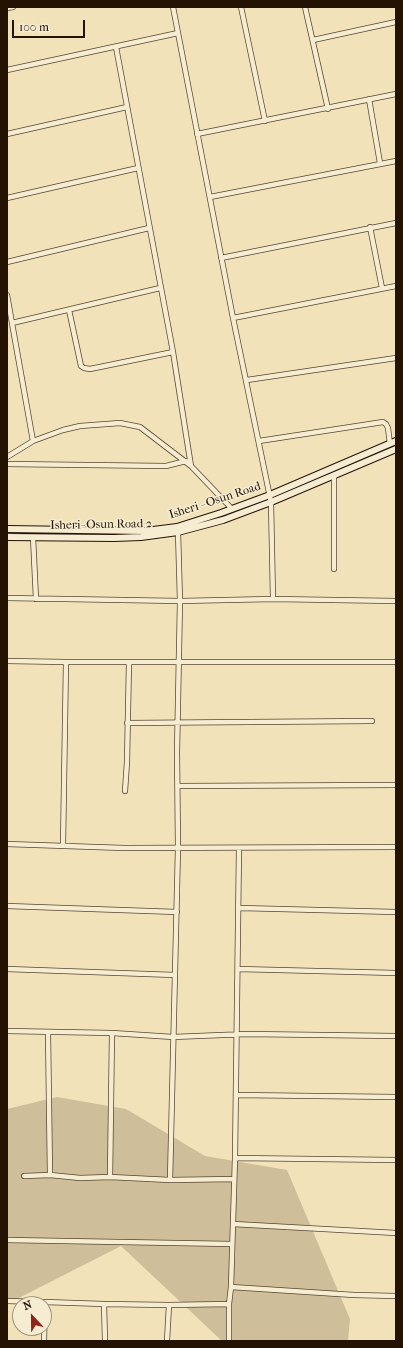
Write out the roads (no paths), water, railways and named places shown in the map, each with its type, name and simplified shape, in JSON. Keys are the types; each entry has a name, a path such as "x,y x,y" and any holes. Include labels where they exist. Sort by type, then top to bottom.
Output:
{"main road":[{"name":"Isheri - Osun Road","path":"7,529 145,531 178,527 232,510 393,443"},
{"name":"Isheri- Osun Road 2","path":"7,537 114,538 141,537 178,532 223,520 271,502 396,449"}],"street":[{"path":"7,8 13,7"},
{"path":"173,7 221,258 270,495 273,599"},
{"path":"241,7 265,121"},
{"path":"305,7 328,109"},
{"path":"313,40 396,22"},
{"path":"7,70 178,33"},
{"path":"116,47 173,352 192,466"},
{"path":"197,134 328,109 396,94"},
{"path":"369,99 380,163"},
{"path":"7,134 127,107"},
{"path":"210,197 396,161"},
{"path":"7,198 138,168"},
{"path":"221,258 396,223"},
{"path":"370,227 382,288"},
{"path":"7,262 149,228"},
{"path":"233,318 396,286"},
{"path":"12,323 160,288"},
{"path":"7,295 34,441"},
{"path":"69,310 81,366 84,368 90,369 173,352"},
{"path":"247,380 396,358"},
{"path":"259,441 382,422 386,424 393,443"},
{"path":"7,457 34,441 63,430 80,426 120,423 140,427 192,466 232,510"},
{"path":"7,464 166,466 186,462"},
{"path":"334,475 334,568"},
{"path":"170,1180 178,848 177,752 179,723 180,601 178,532"},
{"path":"33,537 36,599"},
{"path":"7,598 180,601 273,599 396,601"},
{"path":"7,661 396,662"},
{"path":"63,845 66,662"},
{"path":"124,791 129,662"},
{"path":"127,723 372,722"},
{"path":"178,786 396,785"},
{"path":"7,844 124,848 396,847"},
{"path":"230,1341 229,1304 231,1287 235,1158 240,908 239,848"},
{"path":"7,906 177,912"},
{"path":"240,908 396,912"},
{"path":"7,969 175,975"},
{"path":"238,969 396,973"},
{"path":"7,1031 173,1036 247,1034 396,1036"},
{"path":"48,1033 50,1175"},
{"path":"110,1177 112,1033"},
{"path":"236,1095 396,1097"},
{"path":"235,1158 396,1160"},
{"path":"24,1176 50,1175 80,1178 110,1177 170,1180 234,1179"},
{"path":"233,1224 396,1233"},
{"path":"7,1240 232,1244"},
{"path":"231,1287 354,1295 396,1296"},
{"path":"52,1302 169,1305 229,1304"},
{"path":"104,1304 105,1341"},
{"path":"167,1341 169,1305"}]}
